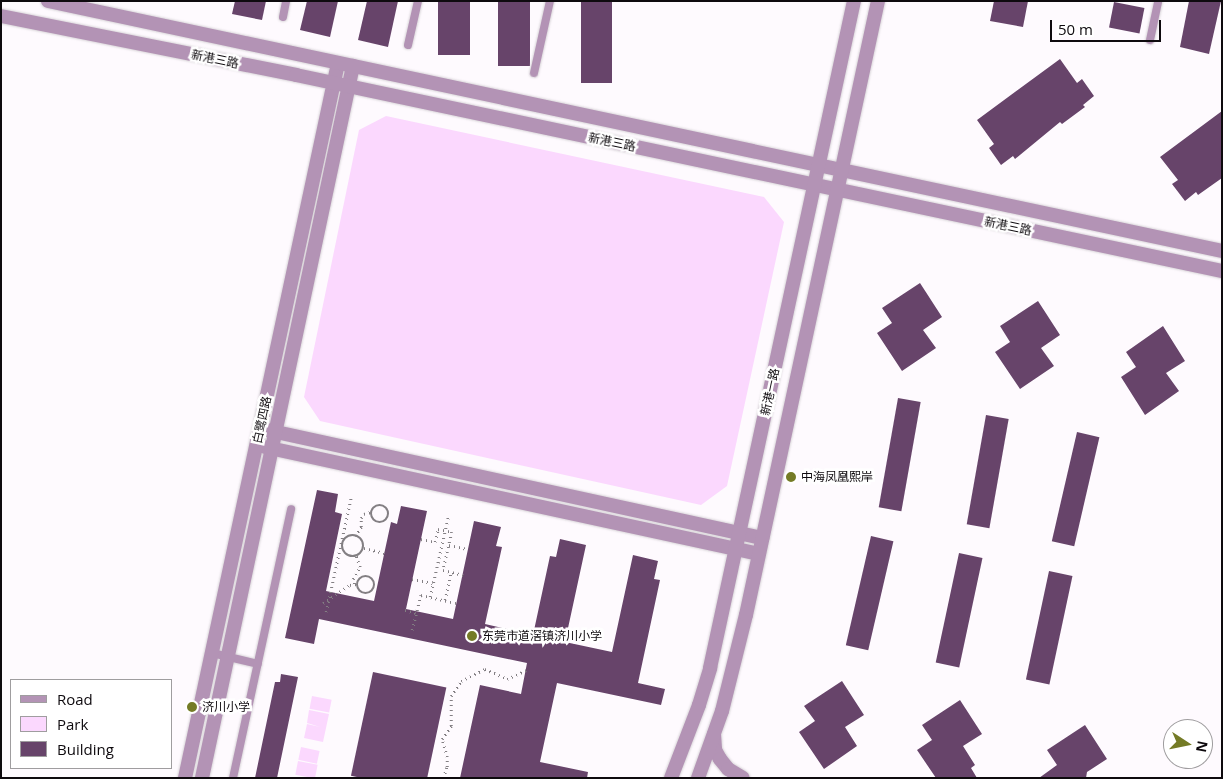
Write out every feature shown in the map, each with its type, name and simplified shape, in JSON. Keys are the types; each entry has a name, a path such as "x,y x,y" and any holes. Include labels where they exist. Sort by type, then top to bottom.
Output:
{"street":[{"name":"新港三路","path":"48,1 67,3 338,63 1222,251"},
{"name":"新港一路","path":"671,778 684,748 707,678 854,1"},
{"name":"新港一路","path":"698,778 714,734 732,673 878,1"},
{"name":"新港三路","path":"1,16 349,86 1222,271"},
{"name":"白鹭四路","path":"185,778 338,63"},
{"name":"白鹭四路","path":"202,778 354,66"},
{"path":"260,429 762,538"},
{"path":"256,445 759,554"},
{"path":"714,734 715,750 720,759 728,769 743,778"}],"lane":[{"path":"283,17 286,1"},
{"path":"408,45 418,1"},
{"path":"534,73 550,1"},
{"path":"1150,40 1158,1"},
{"path":"233,778 291,509"},
{"path":"212,653 258,664"}],"path":[{"path":"326,612 351,497"},
{"path":"355,536 361,527 361,518 364,514 371,512 374,507 382,505 388,511 388,517 384,521 378,522 374,520 371,512"},
{"path":"430,597 448,517"},
{"path":"421,539 435,542 438,529 452,532 443,570 463,575"},
{"path":"342,544 346,538 355,536 362,540 364,548"},
{"path":"342,544 346,554 356,556"},
{"path":"449,545 468,549"},
{"path":"356,556 364,548"},
{"path":"364,548 384,553"},
{"path":"440,555 446,556"},
{"path":"323,603 356,584 360,579 368,577 374,583 374,589 370,593 364,594 360,592 356,584 353,579 360,567 356,556"},
{"path":"445,600 451,572"},
{"path":"412,579 433,583"},
{"path":"412,630 420,596 456,603"},
{"path":"405,610 416,613"},
{"path":"443,778 447,767 447,757 442,739 451,726 451,696 461,681 485,669 508,679 526,670"}],"green space":[{"path":"386,116 764,197 784,222 727,486 701,505 320,421 304,397 359,130"},
{"path":"312,696 332,700 329,713 310,709"},
{"path":"309,710 329,714 323,742 304,738 307,724 320,727 307,723"},
{"path":"301,747 320,751 317,764 298,760"},
{"path":"298,761 318,765 315,778 295,775"}],"building":[{"path":"235,1 266,1 262,20 232,14"},
{"path":"307,1 338,1 330,37 300,30"},
{"path":"367,1 398,1 388,47 358,40"},
{"path":"438,1 470,1 470,55 438,55"},
{"path":"498,1 530,1 530,66 498,66"},
{"path":"581,1 612,1 612,83 581,83"},
{"path":"994,1 1028,1 1023,27 990,21"},
{"path":"1189,1 1221,1 1209,54 1180,47"},
{"path":"1114,2 1144,8 1139,33 1109,28"},
{"path":"1060,59 1077,83 1082,79 1094,96 1083,105 1085,107 1062,124 1060,122 1015,159 1013,156 1001,165 989,148 994,144 977,120"},
{"path":"1222,111 1222,178 1198,195 1196,192 1185,201 1172,184 1178,180 1160,157"},
{"path":"920,283 942,317 923,330 936,348 902,371 877,333 892,323 882,308"},
{"path":"1038,301 1060,335 1041,348 1054,366 1020,389 995,352 1010,342 1000,326"},
{"path":"1163,326 1185,361 1166,373 1179,391 1145,415 1121,377 1136,367 1126,352"},
{"path":"898,398 921,402 901,511 879,507"},
{"path":"986,415 1009,419 989,528 967,524"},
{"path":"1077,432 1099,437 1074,546 1052,541"},
{"path":"317,490 338,494 335,512 342,514 326,591 374,601 391,522 397,524 401,506 427,511 406,609 453,619 474,521 501,527 496,546 502,547 485,624 533,635 550,556 556,557 560,539 586,545 565,642 612,652 633,555 658,561 654,579 660,580 638,683 665,689 661,705 557,683 540,762 588,772 587,778 460,778 480,685 521,694 527,663 319,619 314,644 285,638"},
{"path":"871,536 893,541 868,650 846,645"},
{"path":"959,553 982,558 959,668 936,663"},
{"path":"1049,571 1072,576 1049,685 1026,680"},
{"path":"373,672 446,688 427,778 362,778 351,776"},
{"path":"281,674 298,677 277,778 255,778 275,682 280,682"},
{"path":"842,681 864,715 845,727 857,746 824,769 799,732 815,721 804,706"},
{"path":"960,700 982,734 963,746 975,765 971,768 977,778 936,778 917,750 932,740 922,725"},
{"path":"1085,725 1107,759 1087,772 1086,778 1039,778 1057,765 1047,750"}],"place":[{"name":"中海凤凰熙岸","path":"791,477"},
{"name":"东莞市道滘镇济川小学","path":"472,636"},
{"name":"济川小学","path":"192,707"}]}
